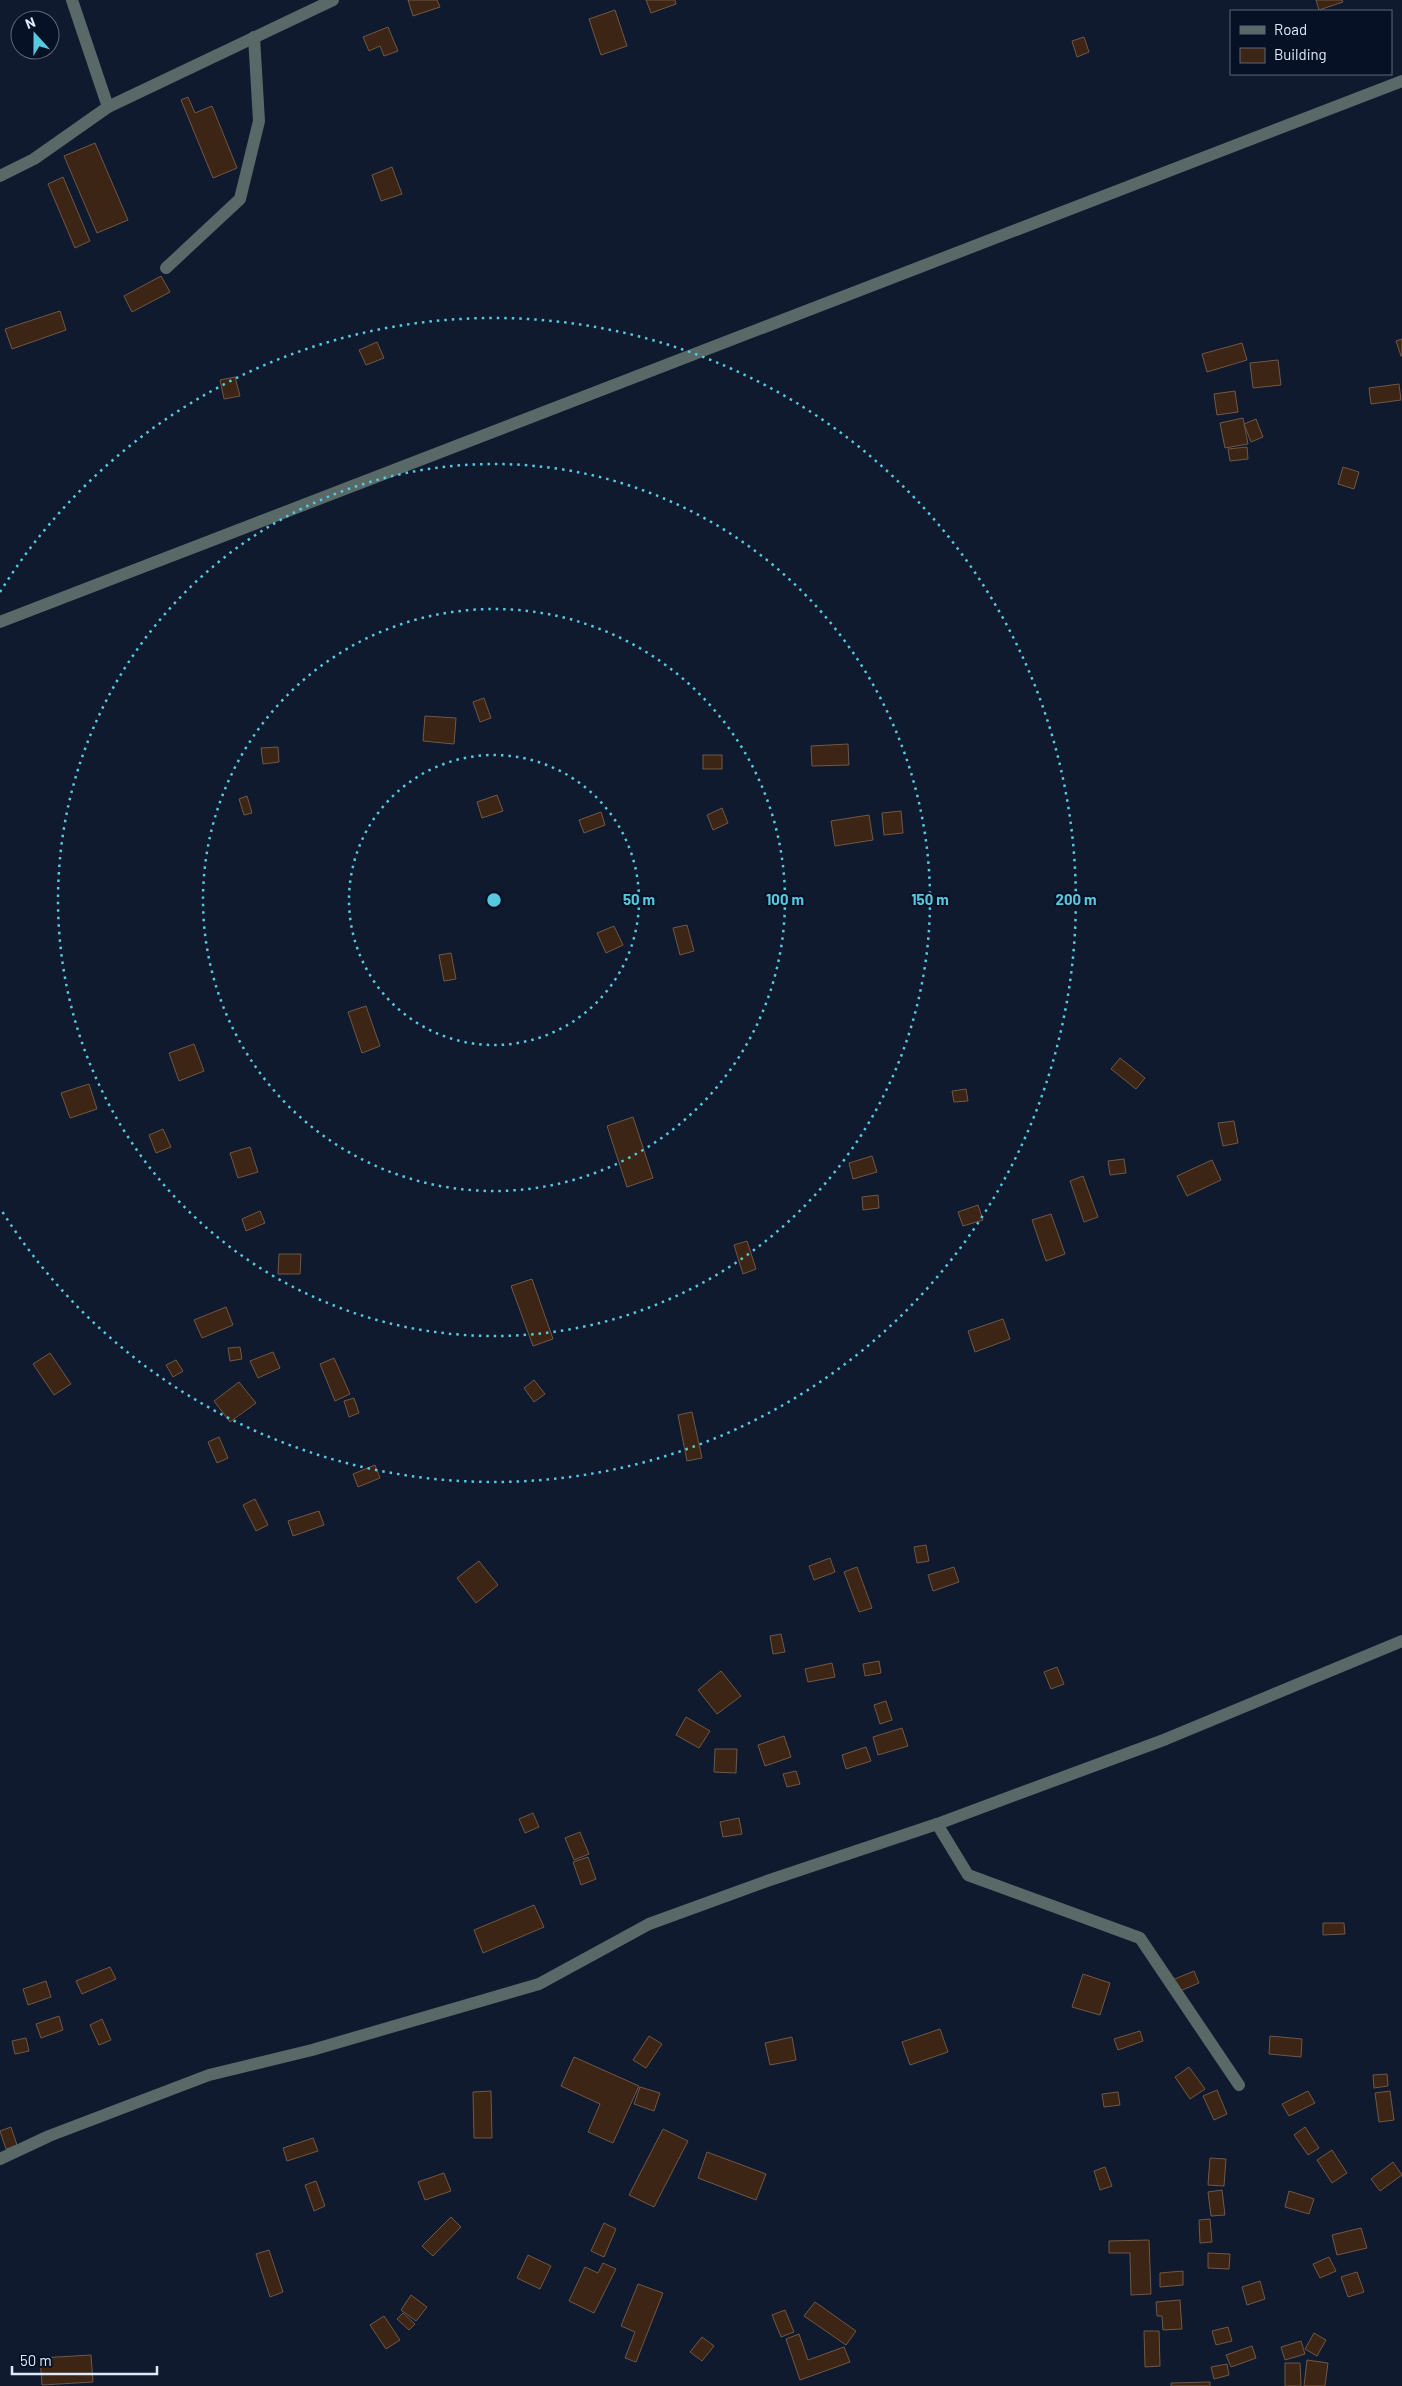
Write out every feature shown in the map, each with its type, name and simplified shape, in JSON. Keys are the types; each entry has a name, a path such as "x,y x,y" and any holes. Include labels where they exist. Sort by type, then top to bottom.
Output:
{"street":[{"path":"72,0 108,107"},
{"path":"0,176 34,159 108,107 333,0"},
{"path":"166,268 240,198 259,121 254,37"},
{"path":"0,622 1402,81"},
{"path":"0,2160 49,2136 209,2075 312,2050 538,1984 649,1924 767,1881 937,1824 1166,1739 1402,1641"},
{"path":"937,1824 968,1875 1140,1938 1239,2085"}],"building":[{"path":"408,0 437,0 440,7 413,16"},
{"path":"646,0 675,0 676,4 651,13"},
{"path":"1316,0 1342,0 1343,2 1319,10"},
{"path":"615,10 627,46 601,55 589,19"},
{"path":"388,27 398,51 384,56 380,46 369,51 363,37"},
{"path":"1084,37 1089,52 1077,57 1072,41"},
{"path":"188,97 195,113 212,106 237,168 213,178 181,100"},
{"path":"95,143 128,220 97,233 64,156"},
{"path":"392,167 402,194 381,201 372,175"},
{"path":"63,177 90,241 75,248 48,184"},
{"path":"161,276 170,292 132,312 124,296"},
{"path":"60,311 66,330 12,349 5,329"},
{"path":"1402,339 1402,356 1401,356 1396,341"},
{"path":"377,342 384,358 366,365 359,350"},
{"path":"1242,343 1247,360 1207,372 1202,354"},
{"path":"1278,360 1281,385 1253,388 1250,363"},
{"path":"235,377 240,396 224,399 220,380"},
{"path":"1399,384 1401,400 1371,404 1369,388"},
{"path":"1235,391 1238,412 1217,415 1214,394"},
{"path":"1243,418 1248,444 1225,448 1220,423"},
{"path":"1256,419 1263,437 1251,442 1244,424"},
{"path":"1247,447 1248,459 1230,461 1228,449"},
{"path":"1343,467 1359,472 1354,489 1338,484"},
{"path":"484,698 491,718 480,722 473,702"},
{"path":"425,716 456,718 454,744 423,741"},
{"path":"848,744 849,765 812,766 811,746"},
{"path":"278,747 279,762 263,764 261,748"},
{"path":"703,755 722,755 722,769 703,769"},
{"path":"497,795 503,811 482,818 477,802"},
{"path":"247,796 252,813 244,815 239,799"},
{"path":"722,808 728,823 713,830 707,815"},
{"path":"901,811 903,833 884,835 882,813"},
{"path":"601,812 605,825 584,833 579,820"},
{"path":"869,815 873,840 835,846 831,821"},
{"path":"687,925 694,951 680,955 673,928"},
{"path":"614,926 623,945 606,953 597,933"},
{"path":"451,953 456,979 444,981 439,955"},
{"path":"366,1006 380,1046 362,1053 348,1012"},
{"path":"194,1044 204,1071 179,1081 169,1053"},
{"path":"1120,1058 1145,1078 1136,1089 1111,1069"},
{"path":"89,1084 97,1109 70,1118 61,1093"},
{"path":"966,1089 968,1101 954,1102 952,1091"},
{"path":"633,1117 653,1178 627,1187 607,1126"},
{"path":"1234,1121 1238,1143 1223,1146 1218,1123"},
{"path":"163,1129 171,1147 156,1153 149,1135"},
{"path":"250,1147 258,1172 238,1178 230,1153"},
{"path":"872,1156 877,1172 853,1179 849,1163"},
{"path":"1124,1159 1126,1173 1110,1175 1108,1161"},
{"path":"1212,1160 1221,1180 1187,1196 1177,1176"},
{"path":"1083,1176 1098,1217 1084,1222 1070,1181"},
{"path":"878,1195 879,1208 863,1210 862,1197"},
{"path":"978,1205 983,1220 963,1226 958,1212"},
{"path":"260,1211 265,1223 246,1231 242,1219"},
{"path":"1051,1214 1065,1254 1046,1261 1032,1220"},
{"path":"747,1241 756,1269 743,1274 734,1245"},
{"path":"279,1254 301,1254 300,1274 278,1274"},
{"path":"532,1279 553,1339 533,1346 511,1286"},
{"path":"226,1307 233,1325 202,1338 194,1320"},
{"path":"1003,1319 1010,1339 975,1352 968,1331"},
{"path":"240,1347 242,1359 230,1361 228,1348"},
{"path":"273,1352 280,1368 258,1378 250,1361"},
{"path":"50,1353 71,1384 54,1395 33,1364"},
{"path":"334,1358 350,1394 335,1401 320,1364"},
{"path":"176,1360 183,1371 173,1377 166,1365"},
{"path":"534,1380 545,1394 534,1402 524,1388"},
{"path":"239,1382 256,1403 230,1422 214,1401"},
{"path":"354,1398 359,1413 349,1417 344,1401"},
{"path":"692,1412 702,1458 687,1461 678,1415"},
{"path":"219,1437 228,1458 217,1463 208,1442"},
{"path":"375,1465 380,1478 358,1487 353,1474"},
{"path":"255,1499 268,1525 256,1531 243,1505"},
{"path":"319,1511 324,1525 293,1536 288,1521"},
{"path":"926,1545 929,1561 917,1563 914,1547"},
{"path":"830,1558 835,1572 814,1580 809,1566"},
{"path":"479,1561 498,1585 476,1603 457,1578"},
{"path":"857,1567 872,1608 859,1612 844,1572"},
{"path":"954,1567 959,1582 933,1591 928,1575"},
{"path":"781,1634 785,1652 773,1654 770,1636"},
{"path":"879,1661 881,1673 865,1676 863,1664"},
{"path":"832,1663 835,1677 808,1682 805,1669"},
{"path":"1057,1667 1064,1684 1051,1689 1044,1672"},
{"path":"721,1671 741,1696 717,1714 698,1690"},
{"path":"886,1701 892,1720 880,1724 874,1705"},
{"path":"686,1717 710,1731 699,1748 676,1735"},
{"path":"902,1728 908,1746 878,1755 873,1737"},
{"path":"784,1736 791,1757 765,1766 758,1745"},
{"path":"866,1747 871,1761 846,1769 842,1755"},
{"path":"715,1749 737,1749 736,1773 714,1772"},
{"path":"796,1771 800,1784 787,1787 783,1774"},
{"path":"533,1813 539,1827 525,1833 519,1819"},
{"path":"739,1818 742,1834 723,1837 720,1822"},
{"path":"580,1832 589,1854 574,1860 565,1838"},
{"path":"588,1857 596,1879 581,1885 573,1862"},
{"path":"534,1905 544,1927 483,1953 474,1930"},
{"path":"1323,1923 1344,1923 1345,1934 1323,1935"},
{"path":"110,1967 116,1979 82,1994 76,1981"},
{"path":"1194,1971 1199,1983 1175,1993 1170,1981"},
{"path":"1083,1974 1110,1983 1100,2015 1072,2007"},
{"path":"46,1981 51,1997 28,2005 23,1989"},
{"path":"59,2016 63,2030 41,2038 36,2024"},
{"path":"102,2019 111,2040 99,2045 90,2025"},
{"path":"940,2029 948,2052 910,2065 902,2042"},
{"path":"1140,2031 1143,2041 1118,2050 1114,2039"},
{"path":"649,2036 662,2044 646,2068 633,2060"},
{"path":"1270,2036 1302,2039 1301,2057 1269,2054"},
{"path":"792,2037 796,2060 770,2065 765,2043"},
{"path":"26,2038 29,2051 15,2054 12,2041"},
{"path":"574,2057 639,2086 613,2143 588,2132 600,2104 561,2086"},
{"path":"1189,2067 1205,2089 1190,2099 1175,2077"},
{"path":"1387,2074 1388,2086 1374,2088 1373,2075"},
{"path":"640,2087 660,2093 654,2111 634,2104"},
{"path":"1217,2090 1227,2114 1214,2120 1203,2096"},
{"path":"491,2091 492,2138 474,2138 473,2092"},
{"path":"1308,2091 1315,2103 1289,2116 1282,2104"},
{"path":"1390,2091 1394,2120 1379,2122 1375,2093"},
{"path":"1118,2092 1120,2105 1104,2107 1102,2094"},
{"path":"11,2127 17,2145 6,2149 0,2131"},
{"path":"1305,2127 1319,2148 1308,2155 1294,2135"},
{"path":"663,2129 688,2141 654,2207 629,2195"},
{"path":"313,2138 318,2151 287,2161 283,2148"},
{"path":"1332,2150 1347,2173 1332,2183 1317,2160"},
{"path":"707,2152 766,2174 756,2200 698,2178"},
{"path":"1210,2158 1226,2159 1224,2186 1208,2185"},
{"path":"1393,2162 1402,2175 1380,2191 1371,2179"},
{"path":"1105,2167 1112,2186 1100,2190 1094,2171"},
{"path":"444,2173 451,2191 425,2200 418,2182"},
{"path":"316,2181 325,2206 314,2211 305,2185"},
{"path":"1222,2190 1225,2215 1211,2216 1208,2192"},
{"path":"1289,2191 1314,2199 1309,2214 1285,2207"},
{"path":"451,2217 461,2227 433,2256 422,2246"},
{"path":"1210,2219 1212,2242 1200,2243 1199,2220"},
{"path":"604,2223 616,2229 604,2257 591,2251"},
{"path":"1361,2228 1367,2248 1337,2255 1332,2235"},
{"path":"1149,2240 1151,2294 1131,2295 1130,2253 1109,2253 1109,2241"},
{"path":"269,2250 283,2292 270,2297 256,2254"},
{"path":"1208,2253 1230,2254 1229,2269 1208,2268"},
{"path":"528,2255 551,2266 540,2289 517,2278"},
{"path":"1329,2257 1336,2271 1320,2278 1313,2264"},
{"path":"603,2263 616,2269 594,2313 569,2301 585,2267 598,2273"},
{"path":"1183,2271 1183,2285 1160,2287 1160,2273"},
{"path":"1357,2272 1364,2292 1348,2297 1341,2277"},
{"path":"1260,2281 1265,2299 1247,2305 1242,2287"},
{"path":"638,2284 663,2293 636,2362 625,2358 635,2332 621,2326"},
{"path":"411,2295 427,2307 416,2321 401,2310"},
{"path":"1180,2300 1182,2329 1163,2330 1162,2316 1157,2316 1156,2302"},
{"path":"815,2302 856,2331 846,2345 804,2316"},
{"path":"785,2310 794,2332 781,2337 772,2315"},
{"path":"403,2313 415,2324 409,2330 397,2319"},
{"path":"384,2316 400,2340 386,2349 370,2325"},
{"path":"1228,2327 1232,2341 1216,2345 1212,2331"},
{"path":"1144,2331 1159,2331 1160,2366 1145,2367"},
{"path":"1314,2333 1326,2340 1317,2356 1305,2349"},
{"path":"799,2334 808,2360 844,2347 850,2362 800,2380 786,2339"},
{"path":"702,2337 714,2346 702,2361 690,2352"},
{"path":"1301,2341 1305,2354 1285,2360 1281,2347"},
{"path":"1252,2346 1256,2358 1231,2367 1226,2355"},
{"path":"91,2355 93,2382 42,2385 40,2358"},
{"path":"1307,2360 1328,2363 1325,2386 1304,2386"},
{"path":"1285,2363 1300,2363 1301,2386 1285,2386"},
{"path":"1227,2364 1229,2375 1214,2379 1211,2367"},
{"path":"1210,2382 1210,2386 1171,2386 1171,2383"}]}
